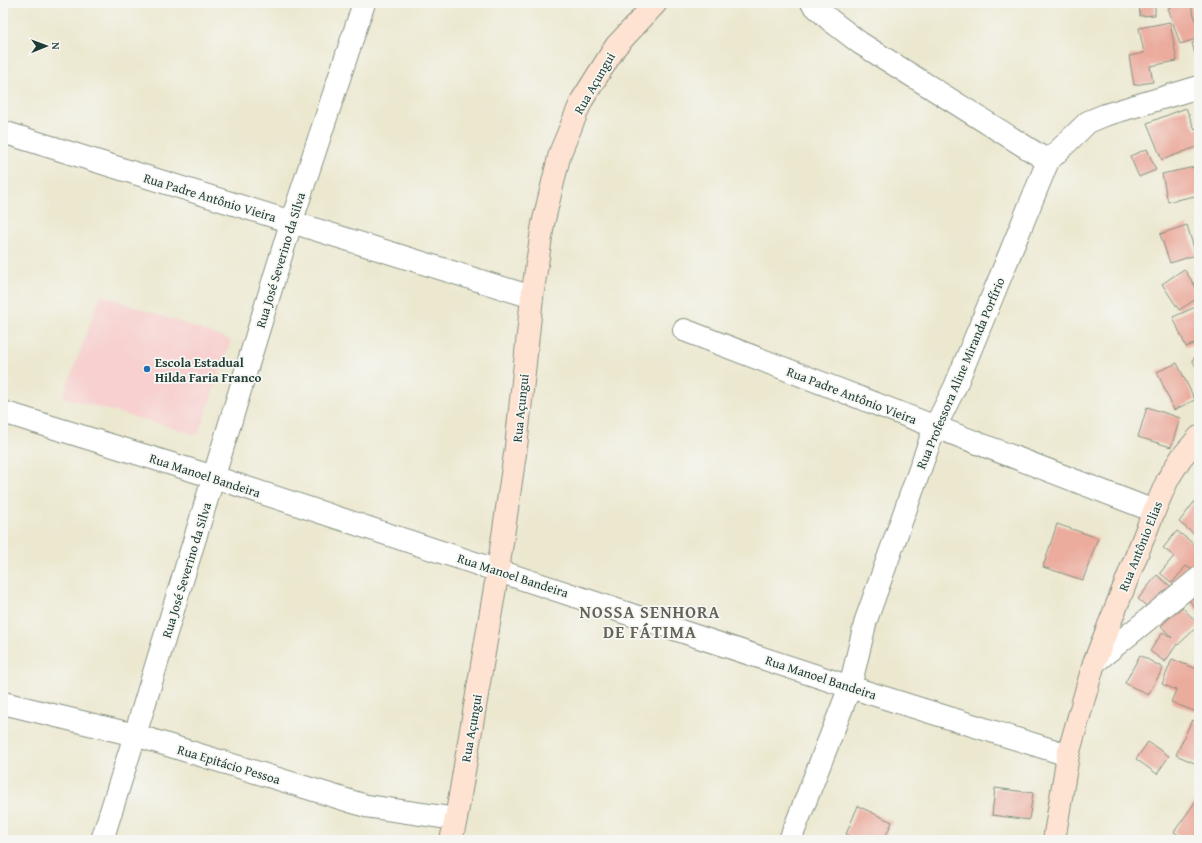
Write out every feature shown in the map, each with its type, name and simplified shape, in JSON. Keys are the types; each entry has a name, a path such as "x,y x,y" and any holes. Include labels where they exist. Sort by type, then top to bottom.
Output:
{"main road":[{"name":"Rua Açungui","path":"451,840 456,819 498,570 516,447 532,297 543,224 560,153 582,100 616,46 656,3"},
{"name":"Rua Antônio Elias","path":"1054,840 1068,755 1094,663 1168,479 1181,458 1199,436"}],"street":[{"name":"Rua José Severino da Silva","path":"102,840 292,222 364,3"},
{"path":"812,3 830,20 860,43 1048,161"},
{"name":"Rua Professora Aline Miranda Porfírio","path":"790,840 850,687 866,620 935,428 955,387 1048,161 1088,122 1105,115 1199,87"},
{"name":"Rua Padre Antônio Vieira","path":"3,132 532,297"},
{"name":"Rua Padre Antônio Vieira","path":"684,330 935,428 1154,511"},
{"name":"Rua Manoel Bandeira","path":"3,412 214,477 850,687 1068,755"},
{"path":"1094,663 1199,578"},
{"name":"Rua Epitácio Pessoa","path":"3,703 135,735 366,806 456,819"}],"shaded area":[{"name":"Escola Estadual Hilda Faria Franco","path":"101,295 231,340 198,435 63,397"}],"building":[{"path":"1139,3 1155,3 1155,15 1140,16"},
{"path":"1183,3 1190,3 1199,30 1199,38 1180,44 1168,8"},
{"path":"1170,22 1177,61 1150,66 1153,82 1134,85 1129,56 1144,53 1139,28"},
{"path":"1199,41 1199,65 1198,65 1192,43"},
{"path":"1186,108 1195,130 1199,128 1199,146 1162,160 1147,123"},
{"path":"1147,149 1156,170 1139,177 1130,156"},
{"path":"1199,166 1199,195 1168,202 1162,174"},
{"path":"1187,225 1196,255 1170,263 1160,234"},
{"path":"1184,269 1199,292 1199,297 1179,310 1162,284"},
{"path":"1198,306 1199,342 1186,347 1173,317"},
{"path":"1199,355 1199,372 1192,360"},
{"path":"1177,363 1195,400 1174,410 1157,372"},
{"path":"1147,407 1180,418 1171,447 1138,437"},
{"path":"1195,501 1199,504 1199,538 1179,522"},
{"path":"1057,524 1098,538 1083,580 1043,567"},
{"path":"1177,531 1199,548 1199,562 1192,570 1186,566 1172,583 1160,573 1174,556 1163,548"},
{"path":"1157,575 1174,589 1155,613 1138,599"},
{"path":"1199,584 1199,613 1185,595"},
{"path":"1182,607 1199,625 1178,645 1177,644 1165,662 1150,651 1163,632 1172,638 1161,626"},
{"path":"1140,655 1163,668 1148,695 1125,683"},
{"path":"1172,659 1199,670 1199,713 1171,702 1176,690 1162,684"},
{"path":"1192,720 1199,723 1199,765 1176,755"},
{"path":"1148,742 1169,756 1157,774 1136,759"},
{"path":"995,788 1033,793 1029,820 992,815"},
{"path":"1195,802 1199,805 1199,840 1186,840 1174,832"},
{"path":"858,806 892,822 884,840 860,840 846,834"}],"place":[{"name":"Escola Estadual Hilda Faria Franco","path":"147,369"}],"district":[{"name":"NOSSA SENHORA DE FÁTIMA","path":"650,622"}]}
